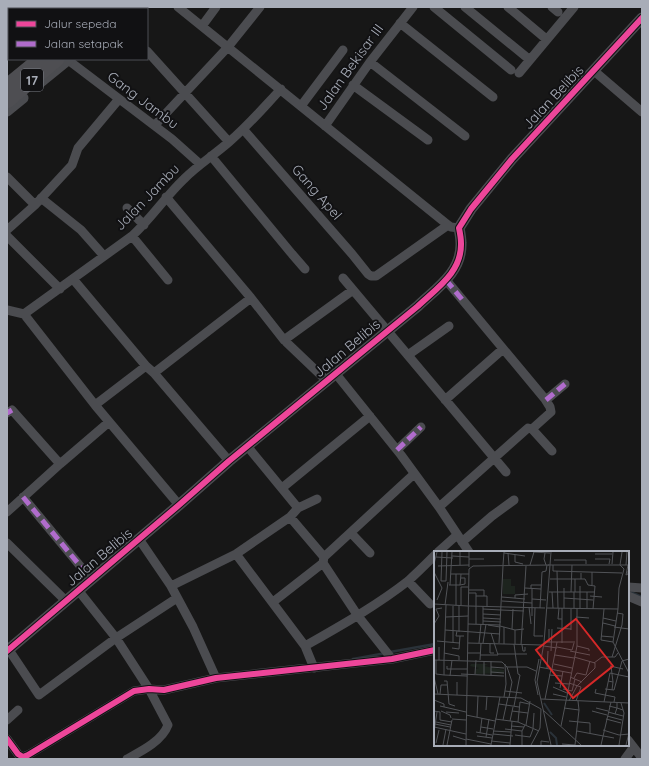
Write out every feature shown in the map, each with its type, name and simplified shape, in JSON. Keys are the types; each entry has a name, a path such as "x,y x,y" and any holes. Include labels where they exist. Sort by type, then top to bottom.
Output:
{"highway":[{"name":"17","path":"7,86 33,60"},
{"name":"17","path":"7,100 64,60"}],"street":[{"path":"178,7 325,126 453,226"},
{"path":"202,26 216,7"},
{"path":"155,126 228,47 260,7"},
{"name":"Jalan Bekisar III","path":"325,126 370,62 413,7"},
{"path":"434,7 515,72 530,60 574,7"},
{"path":"466,7 530,60"},
{"path":"508,7 545,38"},
{"name":"Jalan Belibis","path":"8,649 229,461 418,306 446,280 454,271 460,258 461,243 453,226 471,209 491,184 642,18"},
{"path":"400,23 493,97"},
{"path":"301,106 343,50"},
{"path":"148,52 229,142"},
{"path":"7,77 33,60"},
{"path":"7,111 64,60"},
{"name":"Gang Jambu","path":"66,60 172,139 200,164"},
{"path":"370,62 465,136"},
{"path":"594,70 642,112"},
{"path":"353,85 428,140"},
{"name":"Jalan Jambu","path":"24,314 132,236 144,225 166,197 200,164 243,130 281,89"},
{"path":"7,230 38,202 72,165 78,148 119,99"},
{"name":"Gang Apel","path":"243,130 371,276 376,276 453,226"},
{"path":"211,156 292,254 306,268"},
{"path":"7,177 38,202 81,230 104,256"},
{"path":"166,197 251,298 284,340 327,381"},
{"path":"127,208 144,225"},
{"path":"7,236 60,289"},
{"path":"132,236 168,280"},
{"path":"343,278 506,472"},
{"path":"73,279 229,461"},
{"path":"439,507 528,428 532,429 551,412 546,400 446,280"},
{"path":"284,340 353,290"},
{"path":"154,373 251,298"},
{"path":"7,310 24,314 95,405 179,505"},
{"path":"408,355 449,326"},
{"path":"445,400 503,349"},
{"path":"95,405 146,366"},
{"path":"336,374 397,450 439,507 468,551"},
{"path":"546,400 565,384"},
{"path":"7,413 12,410 60,464"},
{"path":"282,488 370,416"},
{"path":"7,512 109,422"},
{"path":"397,450 421,427"},
{"path":"532,429 552,451"},
{"path":"247,446 298,508"},
{"path":"273,602 324,560 414,474"},
{"path":"23,497 91,579"},
{"path":"171,586 236,554 290,517 298,508 318,499"},
{"path":"440,551 514,500"},
{"path":"290,517 324,560 358,616 392,658"},
{"path":"351,533 370,553"},
{"path":"139,539 171,586 193,627 216,678"},
{"path":"7,542 66,601"},
{"path":"236,554 306,646 314,668"},
{"path":"306,646 358,616 408,581 434,556"},
{"path":"408,581 430,604"},
{"path":"629,587 642,588"},
{"path":"78,590 116,638 149,689 168,725 165,732 143,751 127,759"},
{"path":"629,596 642,602"},
{"path":"8,649 39,695 116,638 177,598"},
{"path":"7,739 18,754 22,757 28,755 134,691 149,689 164,690 216,678 314,668 392,658 434,650"},
{"path":"7,720 18,710"},
{"path":"624,759 631,744 642,758"}],"waterway":[{"path":"629,591 642,597"},
{"path":"390,652 434,644"},
{"path":"353,659 386,653"}],"marked path":[{"path":"446,280 465,303"},
{"path":"546,400 565,384"},
{"path":"7,413 12,410"},
{"path":"397,450 421,427"},
{"path":"23,497 91,579"}],"cycle path":[{"path":"7,651 229,461 418,306 440,286 453,271 457,263 461,243 459,228 471,209 512,159 642,18"},
{"path":"7,739 18,754 23,757 134,691 149,689 164,690 216,678 392,659 434,650"}]}
